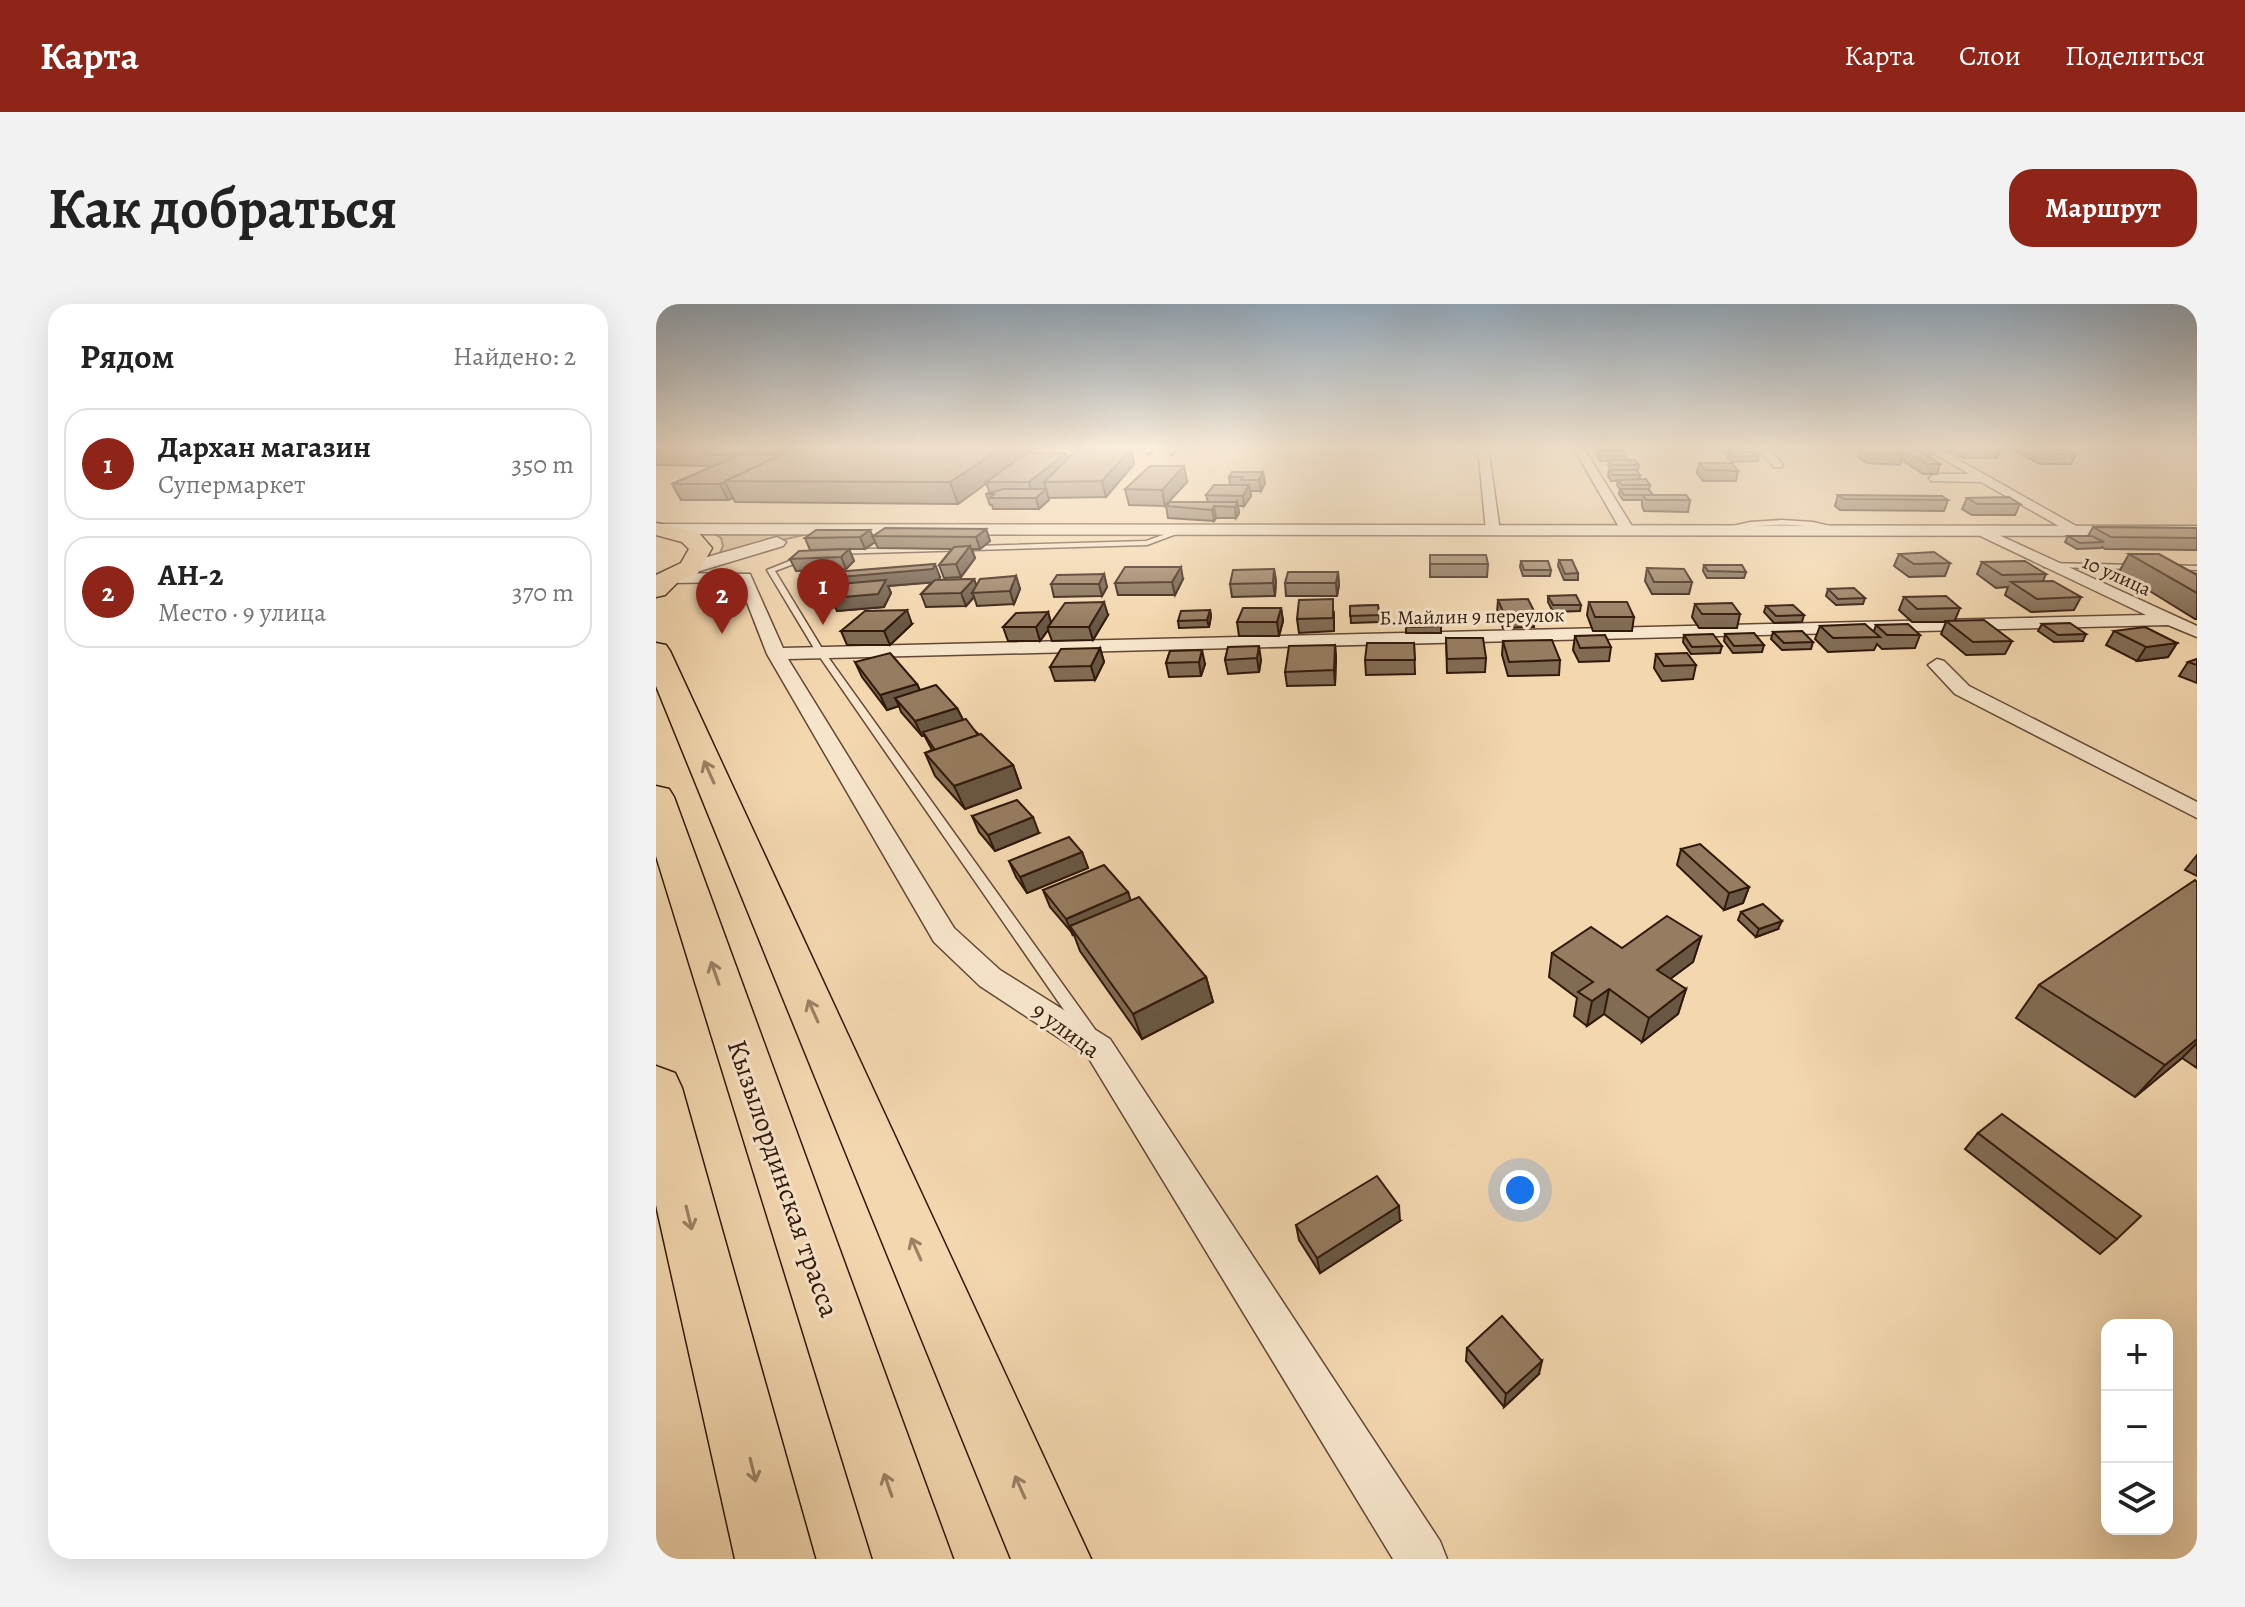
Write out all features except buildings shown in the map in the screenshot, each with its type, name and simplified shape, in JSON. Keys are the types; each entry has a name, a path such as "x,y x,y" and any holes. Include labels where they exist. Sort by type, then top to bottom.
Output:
{"main road":[{"path":"656,529 698,542 701,553 668,580"},
{"path":"656,651 1051,1559"},
{"name":"Кызылординская трасса","path":"656,797 913,1559"},
{"path":"656,1088 775,1559"}],"street":[{"path":"1490,506 1493,531"},
{"path":"1613,506 1628,531"},
{"path":"2034,506 2078,531"},
{"path":"656,529 2197,531"},
{"path":"668,580 792,539 914,530"},
{"name":"10 улица","path":"1979,530 2047,565 2197,632"},
{"name":"9 улица","path":"668,580 745,577 776,654 944,935 990,978 1099,1048 1422,1559"},
{"name":"Б.Майлин 9 переулок","path":"776,654 2169,620"},
{"path":"1937,665 1962,690 2197,811"}],"lane":[{"path":"1099,1048 821,653 771,570 790,560 819,553 1147,543 1177,532"},
{"path":"2047,565 2197,568"}],"shaded area":[{"path":"711,532 816,532 719,555 723,546 721,538"}],"place":[{"name":"Дархан магазин","path":"823,625"},
{"name":"АН-2","path":"722,634"}]}
